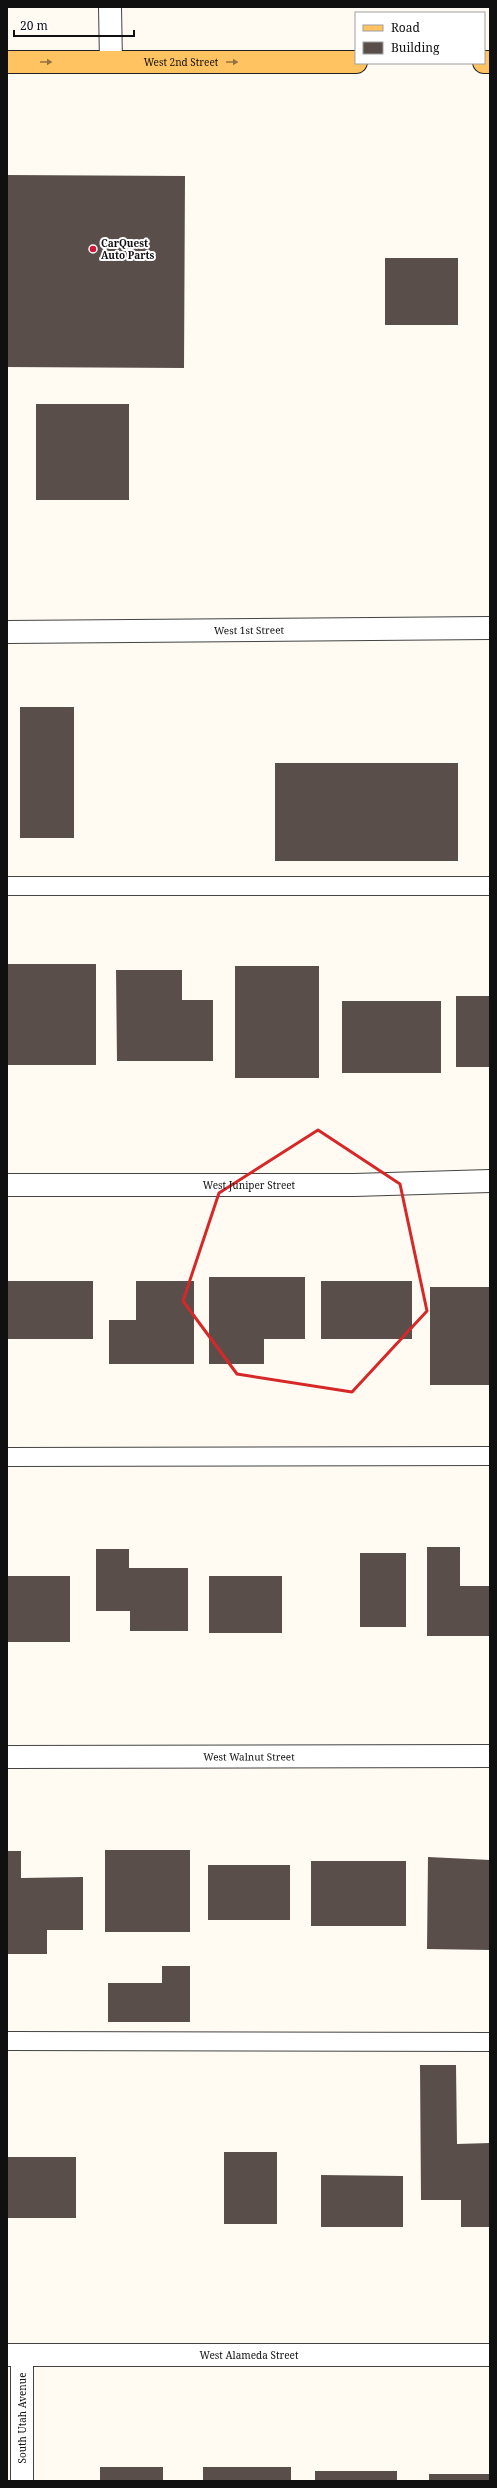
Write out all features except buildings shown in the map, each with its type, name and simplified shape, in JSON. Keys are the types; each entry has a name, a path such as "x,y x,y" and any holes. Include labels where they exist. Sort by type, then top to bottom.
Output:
{"main road":[{"name":"West 2nd Street","path":"7,62 355,62"}],"street":[{"path":"110,7 111,62"},
{"name":"West 1st Street","path":"7,632 490,628"},
{"name":"West Juniper Street","path":"7,1185 354,1185 490,1181"},
{"name":"West Walnut Street","path":"7,1757 490,1756"},
{"name":"West Alameda Street","path":"14,2355 490,2354"},
{"name":"South Utah Avenue","path":"14,2355 22,2481"}],"lane":[{"path":"7,886 490,886"},
{"path":"7,1457 490,1456"},
{"path":"7,2041 490,2042"}],"highlighted area":[{"path":"318,1130 400,1184 427,1311 352,1392 237,1374 183,1301 219,1193"}],"place":[{"name":"CarQuest Auto Parts","path":"93,249"}]}
